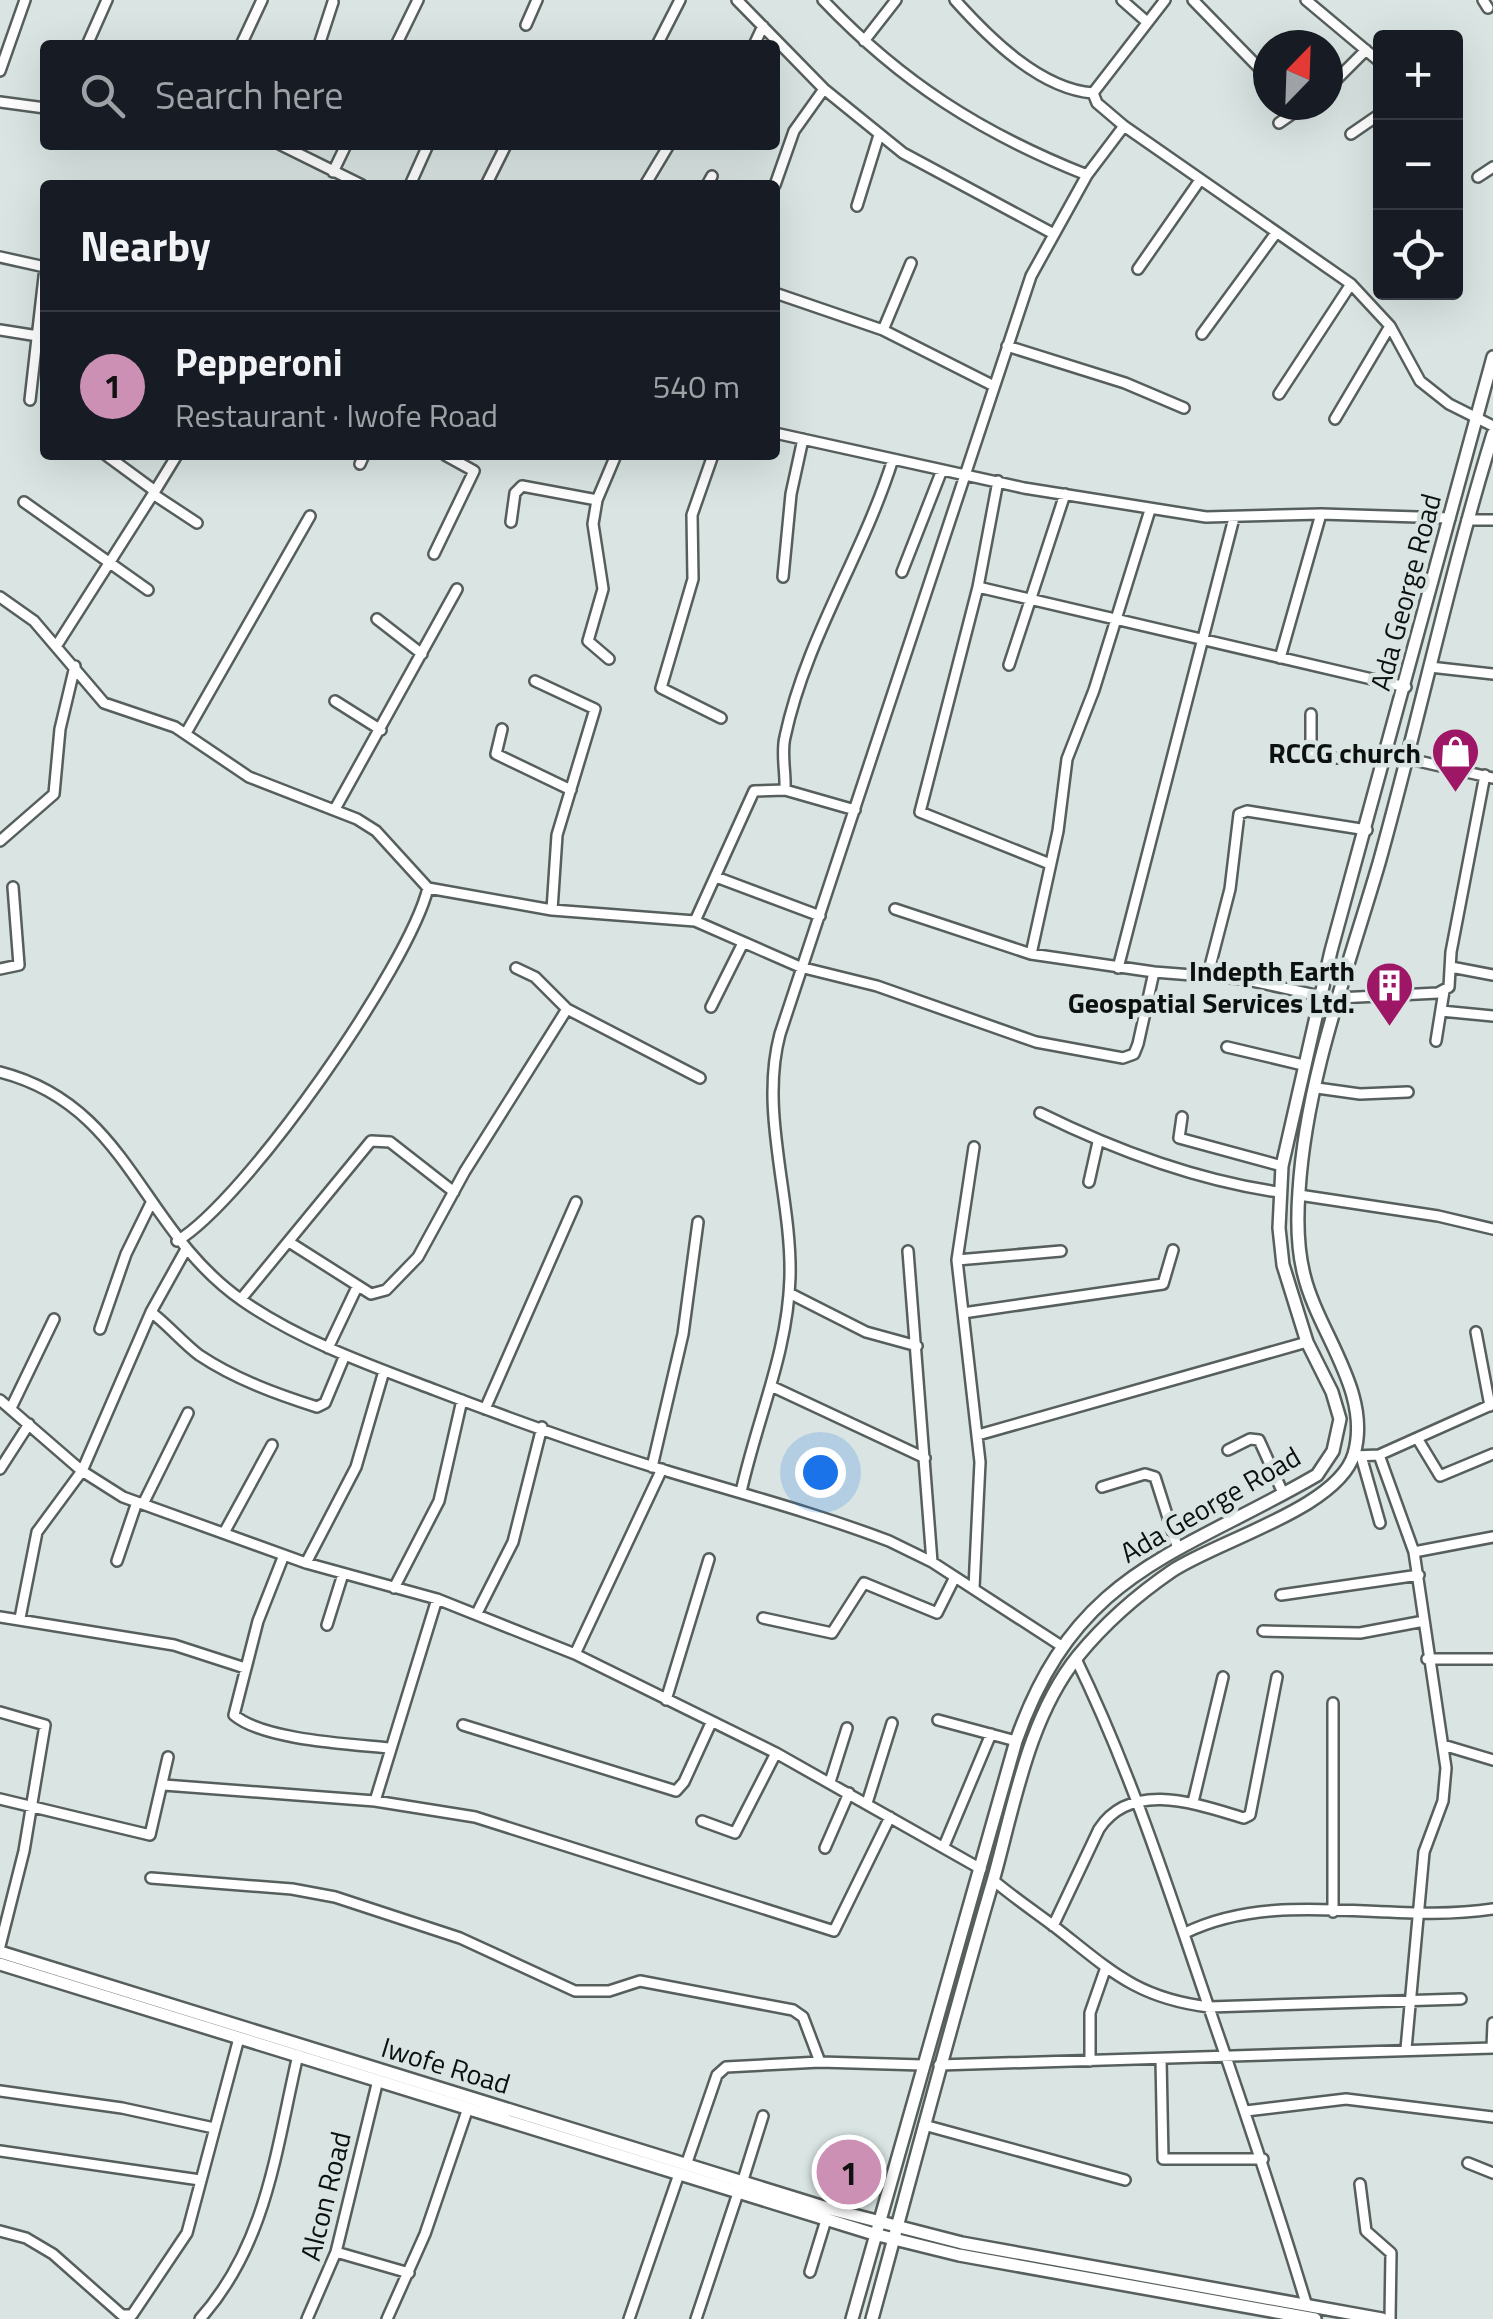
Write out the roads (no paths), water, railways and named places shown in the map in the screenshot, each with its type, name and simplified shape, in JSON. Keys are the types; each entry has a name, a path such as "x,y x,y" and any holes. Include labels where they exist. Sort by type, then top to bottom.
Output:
{"main road":[{"name":"Ada George Road","path":"852,2319 1016,1741 1039,1685 1063,1647 1106,1598 1177,1546 1316,1475 1327,1464 1339,1436 1337,1405 1307,1342 1283,1265 1278,1192 1320,996 1493,357"},
{"name":"Ada George Road","path":"872,2319 939,2066 1035,1737 1052,1696 1076,1658 1105,1624 1175,1569 1326,1493 1357,1456 1356,1406 1302,1271 1298,1195 1338,998 1493,434"},
{"name":"Iwofe Road","path":"0,1949 740,2188 826,2220 876,2228"},
{"name":"Iwofe Road","path":"0,1964 682,2170"},
{"name":"Iwofe Road","path":"740,2188 844,2213 876,2228"},
{"path":"844,2213 867,2209 887,2190"},
{"path":"901,2207 908,2221 924,2233"},
{"path":"876,2228 959,2255 1315,2319"},
{"path":"894,2232 924,2233 1065,2263 1386,2319"}],"street":[{"path":"0,71 26,0"},
{"path":"88,40 108,0"},
{"path":"242,40 262,0"},
{"path":"398,40 418,0"},
{"path":"526,25 537,0"},
{"path":"660,40 680,0"},
{"path":"737,0 777,40"},
{"path":"823,0 864,41 952,110 1087,175"},
{"path":"864,41 896,0"},
{"path":"955,0 974,22 1046,78 1093,93"},
{"path":"1122,0 1147,22"},
{"path":"1093,93 1166,0"},
{"path":"1193,0 1253,62"},
{"path":"1306,0 1373,56"},
{"path":"320,40 334,2"},
{"path":"756,40 763,26"},
{"path":"780,43 879,135 944,178 1052,233"},
{"path":"1343,73 1366,50"},
{"path":"777,180 794,130 824,88"},
{"path":"1093,93 1096,103 1124,126 1351,284 1390,326 1420,381 1493,426"},
{"path":"0,102 40,107"},
{"path":"1350,134 1373,119"},
{"path":"740,1492 772,1387 789,1293 788,1224 770,1074 800,967 1007,346 1052,233 1087,175 1124,126"},
{"path":"858,206 879,135"},
{"path":"290,150 350,180"},
{"path":"332,172 343,150"},
{"path":"412,180 426,150"},
{"path":"488,180 504,150"},
{"path":"649,180 666,150"},
{"path":"1478,177 1493,167"},
{"path":"1138,269 1200,180"},
{"path":"1202,334 1276,233"},
{"path":"0,257 40,267"},
{"path":"883,330 893,297 911,263"},
{"path":"1279,394 1351,284"},
{"path":"780,295 883,330 992,385"},
{"path":"30,400 40,317"},
{"path":"1335,419 1390,326"},
{"path":"0,330 38,336"},
{"path":"1007,346 1125,383 1184,408"},
{"path":"780,434 998,482 1150,510 1234,518 1321,514 1450,518"},
{"path":"783,576 791,494 802,439"},
{"path":"785,790 784,738 815,635 865,537 893,459"},
{"path":"112,460 197,523"},
{"path":"58,646 174,460"},
{"path":"434,554 474,471 454,460"},
{"path":"609,659 588,641 603,589 594,543 597,500 614,460"},
{"path":"711,460 692,515 693,579 661,688 721,718"},
{"path":"902,572 942,470"},
{"path":"998,482 978,587 920,812 1050,864"},
{"path":"511,522 519,486 597,500"},
{"path":"1009,664 1064,494"},
{"path":"24,502 148,590"},
{"path":"1031,954 1067,760 1150,510"},
{"path":"1280,658 1321,514"},
{"path":"186,733 310,516"},
{"path":"1118,968 1199,641 1234,518"},
{"path":"1468,520 1493,520"},
{"path":"978,587 1406,687"},
{"path":"335,809 458,589"},
{"path":"0,597 34,621 104,703 186,733 249,777 335,809 376,831 428,888 552,910 695,921 800,967 870,984 1036,1042 1123,1058 1134,1054 1138,1044 1154,972"},
{"path":"377,619 422,654"},
{"path":"0,841 47,802 58,785 60,729 75,666"},
{"path":"1430,667 1493,674"},
{"path":"535,681 595,709 554,847 552,910"},
{"path":"336,700 381,730"},
{"path":"1312,714 1311,758 1387,758"},
{"path":"502,729 498,756 571,790"},
{"path":"1338,998 1444,991 1450,986 1450,967 1489,776 1405,758"},
{"path":"695,921 754,791 785,790 855,810"},
{"path":"1208,974 1230,889 1239,814 1367,830"},
{"path":"716,878 820,916"},
{"path":"0,969 19,965 12,887"},
{"path":"177,1241 225,1197 302,1103 414,933 428,888"},
{"path":"895,909 1031,954 1118,968 1208,974 1320,996"},
{"path":"710,1008 742,944"},
{"path":"1450,967 1493,975"},
{"path":"516,968 550,990 567,1008 700,1078"},
{"path":"1436,1042 1444,991"},
{"path":"289,1242 358,1288 379,1294 396,1280 435,1232 454,1192 567,1008"},
{"path":"1441,1011 1493,1016"},
{"path":"1227,1047 1303,1065"},
{"path":"0,1072 62,1096 82,1112 108,1138 185,1252 241,1300 328,1348 485,1409 657,1468 844,1524 932,1562 1063,1647"},
{"path":"1317,1088 1360,1094 1408,1092"},
{"path":"1040,1113 1098,1142 1225,1182 1278,1192"},
{"path":"1182,1117 1178,1136 1181,1138 1282,1166"},
{"path":"241,1300 371,1141 390,1142 454,1192"},
{"path":"1089,1182 1098,1142"},
{"path":"974,1147 957,1260 978,1434 980,1530 974,1588"},
{"path":"1298,1195 1438,1216 1493,1229"},
{"path":"100,1329 126,1254 151,1202"},
{"path":"485,1409 576,1202"},
{"path":"575,1654 657,1468 698,1222"},
{"path":"963,1313 1165,1284 1174,1250"},
{"path":"908,1251 932,1562"},
{"path":"957,1260 1061,1251"},
{"path":"20,1618 37,1532 82,1471 151,1312 185,1252"},
{"path":"328,1348 358,1288"},
{"path":"789,1293 866,1332 916,1346"},
{"path":"151,1312 198,1354 223,1369 280,1396 317,1407 325,1403 345,1355"},
{"path":"10,1408 54,1320"},
{"path":"1380,1523 1357,1456 1379,1455 1491,1405 1476,1332"},
{"path":"978,1434 1307,1342"},
{"path":"306,1563 356,1466 384,1371"},
{"path":"772,1387 925,1458"},
{"path":"0,1400 82,1471 140,1503 306,1563 437,1599 575,1654 776,1753 980,1869"},
{"path":"394,1588 440,1501 462,1400"},
{"path":"117,1561 140,1503 188,1413"},
{"path":"0,1470 29,1424"},
{"path":"477,1614 512,1542 542,1428"},
{"path":"1417,1438 1440,1476 1493,1454"},
{"path":"1228,1450 1250,1439 1258,1440 1283,1493"},
{"path":"225,1531 272,1445"},
{"path":"1379,1455 1419,1576 1427,1659 1447,1785 1424,1852 1406,2049"},
{"path":"1102,1488 1146,1474 1155,1477 1177,1546"},
{"path":"1414,1552 1493,1536"},
{"path":"284,1555 258,1621 234,1708 238,1720 295,1736 388,1748"},
{"path":"666,1700 709,1559"},
{"path":"326,1625 343,1574"},
{"path":"764,1618 832,1633 860,1584 937,1613 955,1576"},
{"path":"1281,1595 1419,1576"},
{"path":"375,1801 388,1748 437,1599"},
{"path":"0,1617 174,1645 246,1668"},
{"path":"1263,1632 1360,1633 1424,1621"},
{"path":"1076,1658 1104,1716 1185,1933 1263,2159 1306,2303"},
{"path":"1427,1659 1493,1659"},
{"path":"1194,1802 1222,1677"},
{"path":"1053,1926 1104,1821 1154,1799 1194,1802 1244,1818 1250,1816 1277,1677"},
{"path":"1333,1912 1334,1702"},
{"path":"0,1712 44,1724 32,1805 0,1949"},
{"path":"938,1720 1016,1741"},
{"path":"867,1803 892,1722"},
{"path":"463,1725 676,1791 711,1723"},
{"path":"830,1782 847,1728"},
{"path":"944,1846 991,1734"},
{"path":"1443,1745 1493,1760"},
{"path":"702,1820 734,1833 776,1753"},
{"path":"0,1799 150,1835 168,1757"},
{"path":"164,1785 375,1801 475,1817 834,1931 890,1817"},
{"path":"825,1848 848,1793"},
{"path":"151,1878 292,1889 335,1897 460,1938 575,1990 609,1990 640,1981 792,2010 803,2017 820,2062"},
{"path":"993,1880 1105,1970 1144,1993 1209,2007 1461,1999"},
{"path":"1185,1933 1238,1912 1421,1914 1493,1908"},
{"path":"1090,2061 1090,2013 1105,1970"},
{"path":"939,2066 1492,2048 1493,2023"},
{"path":"0,2230 44,2248 129,2316 152,2290 187,2232 239,2038"},
{"path":"200,2319 240,2265 251,2242 268,2190 298,2055"},
{"path":"1161,2059 1163,2159 1263,2159"},
{"path":"629,2319 720,2070 820,2062 922,2065"},
{"name":"Alcon Road","path":"308,2319 336,2252 378,2080"},
{"path":"0,2092 122,2108 214,2128"},
{"path":"1246,2111 1346,2098 1493,2117"},
{"path":"387,2319 409,2273 468,2108"},
{"path":"696,2319 763,2116"},
{"path":"924,2126 1126,2180"},
{"path":"0,2151 200,2180"},
{"path":"1468,2164 1493,2173"},
{"path":"1360,2184 1366,2231 1391,2253 1386,2319"},
{"path":"810,2272 826,2220"},
{"path":"336,2252 409,2273"}],"place":[{"name":"RCCG church","path":"1456,794"},
{"name":"Indepth Earth Geospatial Services Ltd.","path":"1390,1028"},
{"name":"Pepperoni","path":"849,2172"}]}
